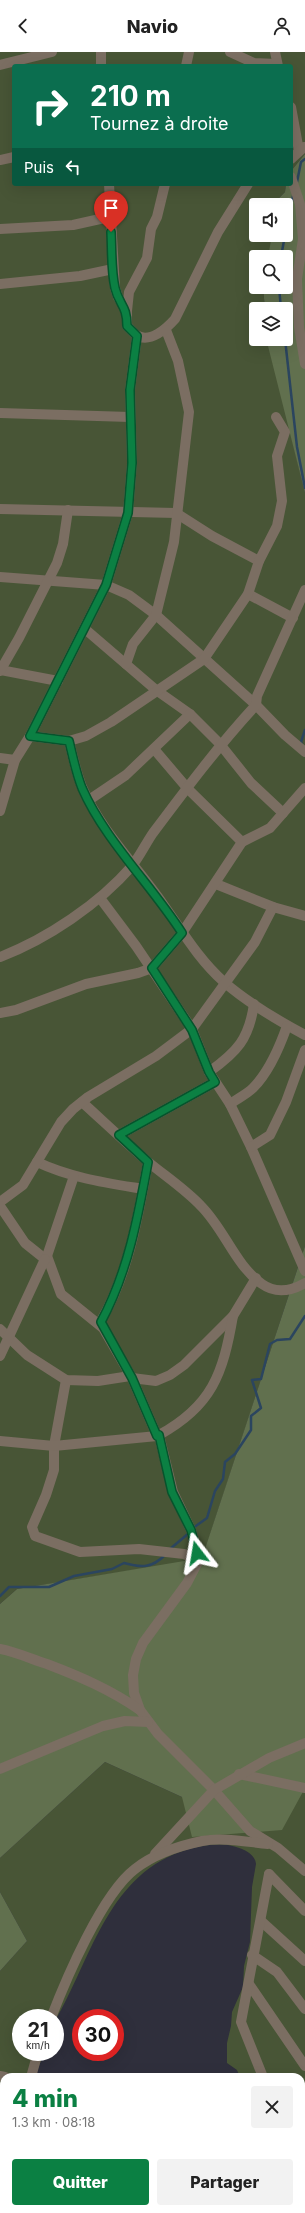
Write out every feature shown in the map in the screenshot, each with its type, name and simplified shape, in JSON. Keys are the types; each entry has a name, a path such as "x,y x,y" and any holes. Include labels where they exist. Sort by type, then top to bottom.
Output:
{"street":[{"path":"0,65 52,52"},
{"path":"101,52 101,64"},
{"path":"186,64 189,52"},
{"path":"230,52 254,64"},
{"path":"275,52 278,64"},
{"path":"293,115 302,149 293,157"},
{"path":"0,160 12,157"},
{"path":"293,183 300,204 304,239 297,279 299,327 305,364"},
{"path":"109,186 109,217 113,269 118,297 127,311"},
{"path":"165,186 157,217 151,229 147,258 129,292 127,326 137,336 148,337 166,330 175,319 218,232 247,186"},
{"path":"0,229 73,225 109,217"},
{"path":"0,284 80,276 113,269"},
{"path":"126,664 133,644 156,615 174,542 188,412 178,361 166,330"},
{"path":"0,811 15,760 30,736 106,585 128,513 132,463 130,390 137,336"},
{"path":"0,414 130,417"},
{"path":"30,736 69,741 86,736 111,722 156,690 204,659 248,594 259,561 277,526 282,501 277,456 285,432 276,418"},
{"path":"0,509 176,513 212,536 259,561"},
{"path":"58,681 0,670 49,579 62,544 68,510"},
{"path":"0,576 106,585 130,595 156,615 256,704 285,735 305,752"},
{"path":"0,957 28,945 100,898 132,865 152,834 220,744 256,704 257,696 305,590"},
{"path":"248,594 293,618"},
{"path":"85,629 156,690 190,714 220,744 251,783 283,813"},
{"path":"88,800 126,775 190,714"},
{"path":"69,741 76,771 88,800 132,865 163,904 182,933 213,971 226,984 287,1026 305,1035"},
{"path":"154,749 188,788 242,842"},
{"path":"0,758 15,760"},
{"path":"0,1013 16,1010 86,984 138,973 152,968 182,933 216,884 242,842 270,828 305,788"},
{"path":"216,884 273,907 305,916"},
{"path":"100,898 152,968 192,1030 209,1072 230,1104 251,1147 305,1271"},
{"path":"0,1202 23,1185 61,1122 82,1102 156,1056 192,1030 255,942 273,907"},
{"path":"209,1072 232,1056 241,1044 249,1031 254,1004"},
{"path":"230,1104 253,1088 270,1064 281,1044 287,1026"},
{"path":"251,1147 270,1135 286,1102 305,1050"},
{"path":"119,1135 215,1082"},
{"path":"82,1102 148,1162 201,1206 226,1238 245,1269 263,1285 278,1290 295,1289 305,1283"},
{"path":"37,1162 58,1172 94,1181 143,1189"},
{"path":"148,1162 129,1257 110,1306 101,1322 131,1377 158,1436 172,1492 191,1530 199,1560 187,1583 143,1643 136,1659 133,1675 134,1693 140,1710 148,1722 214,1790 250,1831 269,1844 278,1848 305,1871"},
{"path":"0,1356 46,1258 74,1176"},
{"path":"0,1206 25,1242 46,1258 61,1294 103,1328"},
{"path":"0,1329 27,1355 66,1380 98,1380 131,1377 156,1381 170,1375 184,1365 233,1316 256,1278"},
{"path":"0,1441 54,1446 158,1436 173,1428 200,1406 213,1388 228,1346 233,1316"},
{"path":"66,1380 54,1446 54,1470 46,1495 32,1527 35,1536 80,1552 139,1548 184,1554 199,1560"},
{"path":"0,1649 13,1652 89,1680 115,1693 140,1710"},
{"path":"0,1769 103,1726 125,1721 148,1722"},
{"path":"54,2009 84,1943 113,1894 133,1870 152,1857 214,1790 239,1774 269,1758 305,1743"},
{"path":"239,1774 305,1788"},
{"path":"152,1857 202,1841 230,1840 269,1844"},
{"path":"261,2073 241,2022 249,1984 252,1955 261,1921 269,1874 305,1911"},
{"path":"261,1921 305,1961"},
{"path":"252,1955 277,1972 305,2009"},
{"path":"249,1984 305,2066"},
{"path":"31,2073 35,2061"}],"green space":[{"path":"0,52 305,52 305,154 293,169 293,64 12,64 12,186 286,186 285,192 279,198 249,198 249,242 272,242 270,250 249,250 249,294 264,294 264,302 249,302 249,346 270,346 305,493 305,1246 202,1559 17,1589 0,1604"},
{"path":"305,154 305,493 268,346 293,346 293,302 264,302 264,294 293,294 293,250 269,250 271,242 293,242 293,198 279,198 285,192 286,186 293,186 293,169"},
{"path":"305,1246 305,1788 282,1830 192,1837 182,1797 105,1762 0,1858 0,1604 17,1589 202,1558"},
{"path":"105,1762 182,1797 305,1788 305,2073 238,2073 237,2070 227,2063 227,2043 231,2026 232,2012 243,1987 244,1966 250,1942 252,1887 256,1864 250,1853 228,1845 204,1846 191,1849 180,1852 155,1864 135,1881 118,1901 103,1924 61,2009 12,2009 12,2061 41,2061 36,2073 0,2073 0,1971 27,1941 0,1892 0,1858"},
{"path":"0,1892 27,1941 0,1971"}],"waterway":[{"path":"297,182 301,162 305,159"},
{"path":"282,250 284,242"},
{"path":"280,294 280,302"},
{"path":"286,346 297,447 305,488"},
{"path":"302,744 301,742 305,730"},
{"path":"193,1528 207,1518 215,1491 223,1479 225,1462 235,1454 251,1430 251,1416 261,1408 252,1380 261,1379 270,1344 277,1340 290,1339 305,1316"},
{"path":"170,1549 189,1533"},
{"path":"0,1596 9,1587 49,1587 74,1576 112,1569 124,1563 136,1566 151,1565 165,1555"}],"route":[{"path":"111,232 115,288 118,297 127,311 127,326 137,336 130,390 132,463 128,513 116,545 106,585 94,606 85,629 35,723 30,736 69,741 76,771 88,800 115,841 163,904 182,933 152,968 192,1030 209,1072 215,1082 119,1135 148,1162 129,1257 110,1306 101,1322 119,1357 132,1378 157,1436 159,1435 172,1492 191,1530 197,1553"}]}
